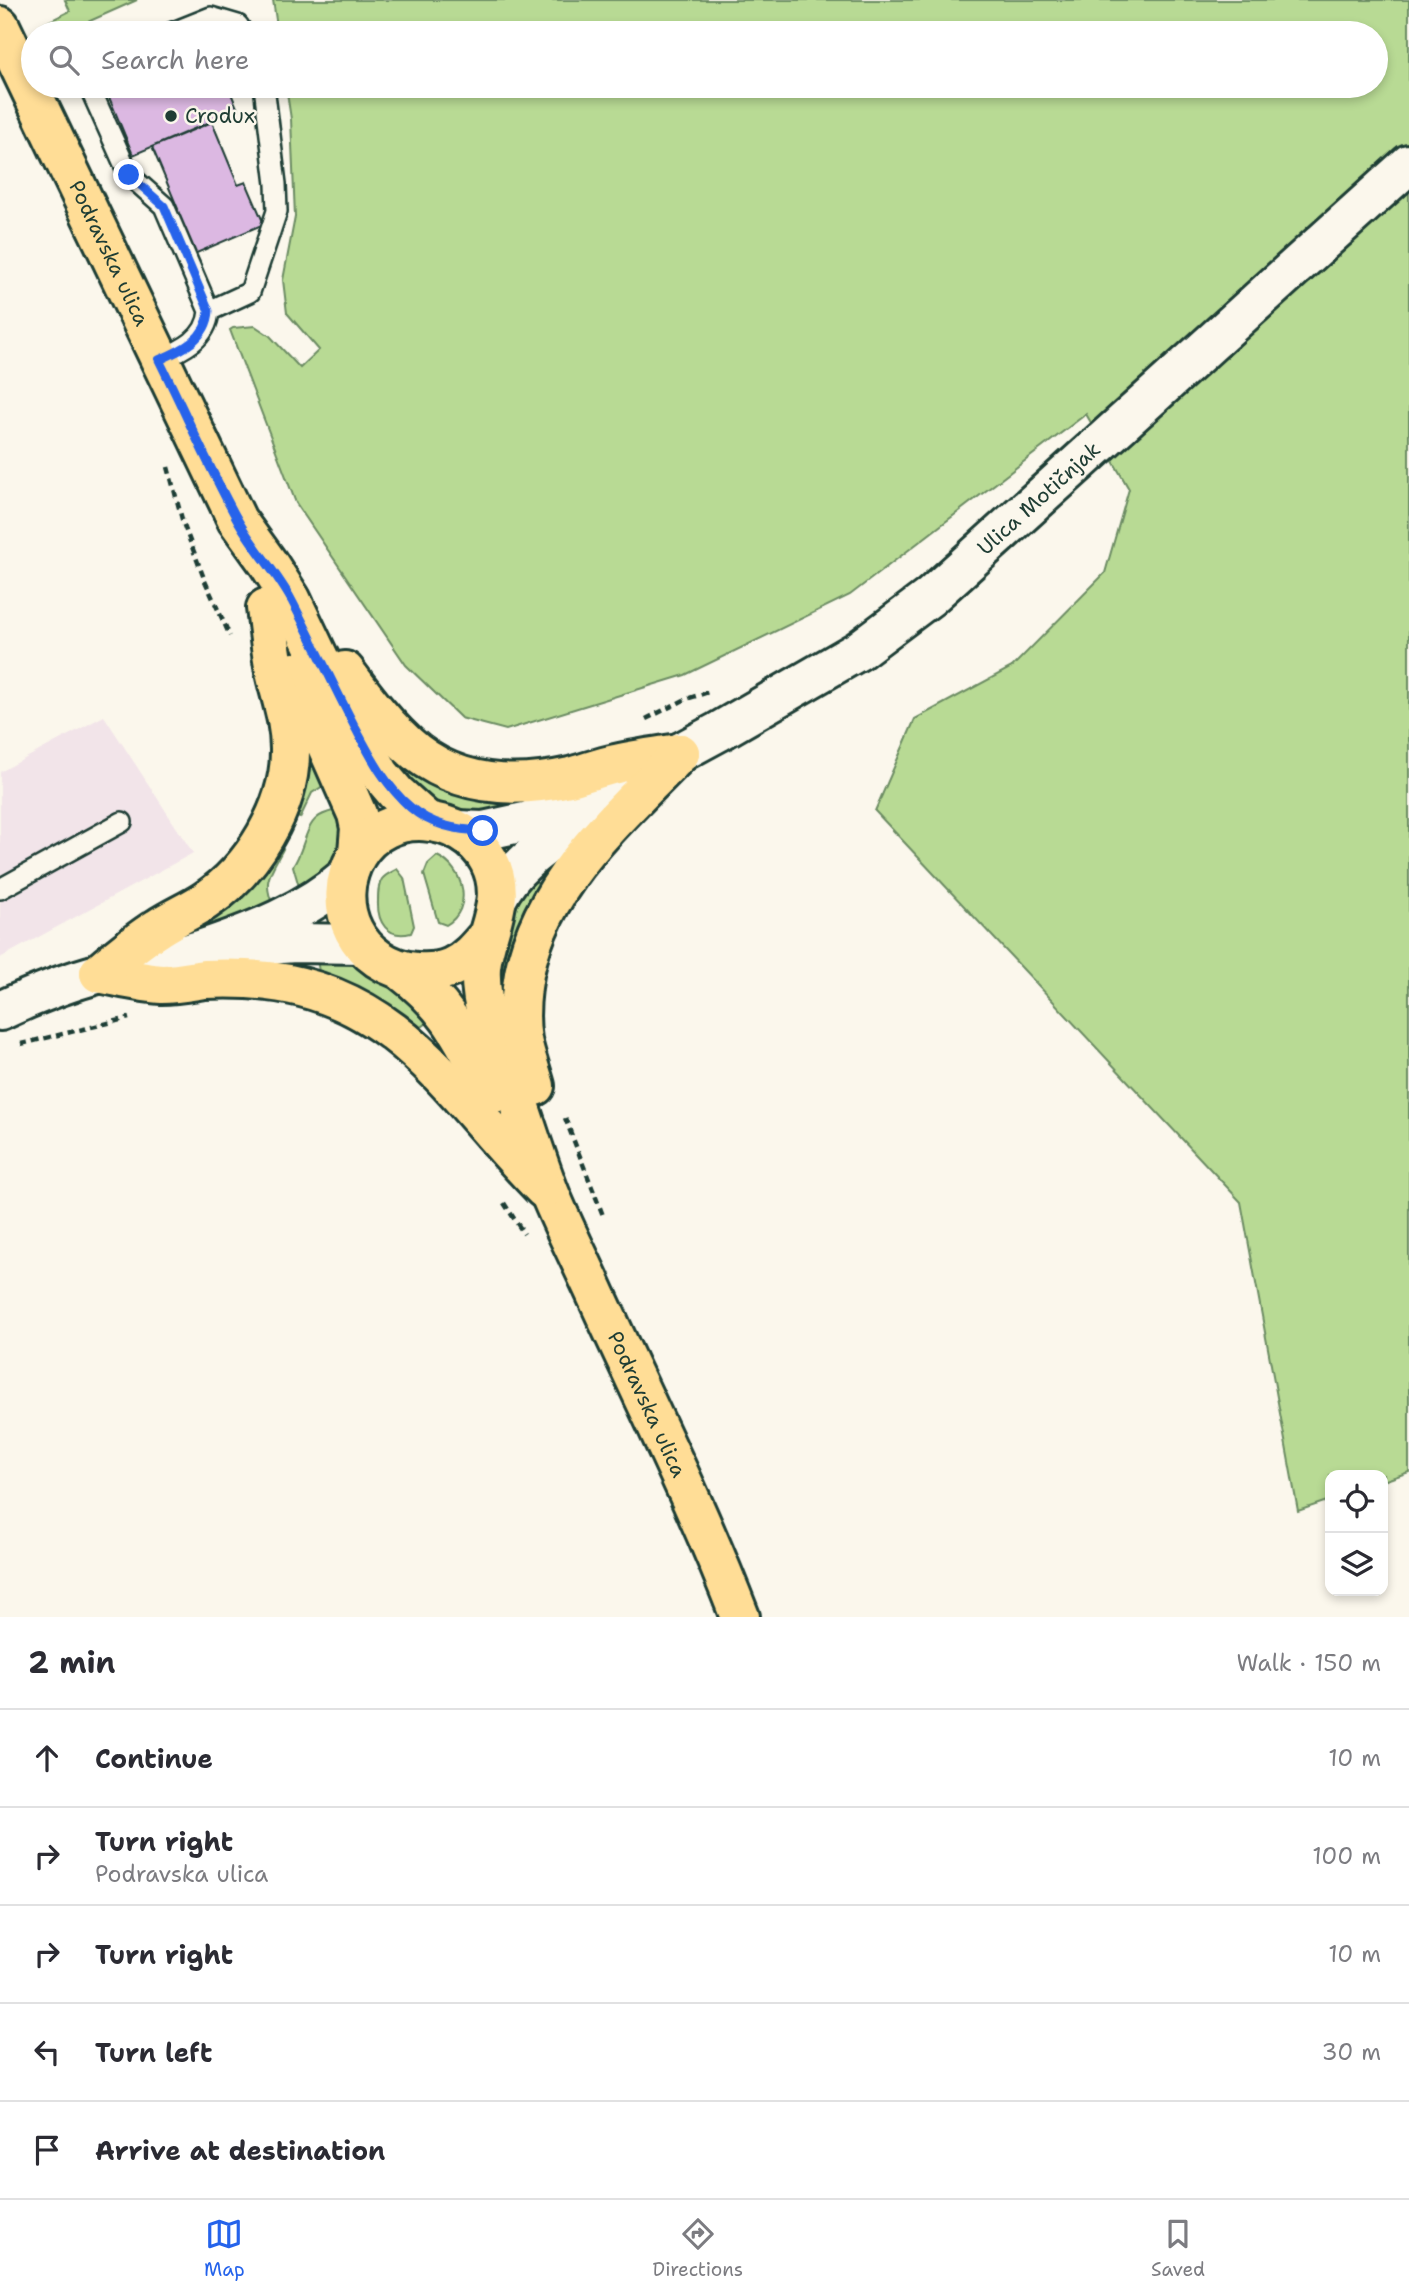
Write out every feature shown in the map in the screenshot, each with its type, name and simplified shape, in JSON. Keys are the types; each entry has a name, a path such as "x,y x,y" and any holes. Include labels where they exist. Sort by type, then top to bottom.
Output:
{"main road":[{"name":"Podravska ulica","path":"0,26 21,61"},
{"name":"Podravska ulica","path":"39,98 159,360 237,520 250,568 278,603 330,679 380,774 396,793 441,825"},
{"name":"Ulica Motičnjak","path":"441,825 483,831 529,821 576,799 631,779 859,650 919,605 1409,164"},
{"name":"Podravska ulica","path":"278,603 357,814 360,828 353,864"},
{"path":"278,603 415,751 444,770 474,780 510,785 539,783 616,764 680,753"},
{"path":"99,973 132,946 205,901 237,875 258,849 270,825 285,789 290,752 288,715 276,676 278,603"},
{"path":"551,1195 542,1113 521,1039 520,1001 525,965 533,937 562,884 582,856 680,753"},
{"name":"Ulica Motičnjak","path":"497,899 505,882 534,854 587,817 631,779"},
{"path":"0,1011 99,973 199,950 282,918 328,892 377,834 400,823 441,825 473,840 489,861 497,885 497,911 488,935 471,955 450,968 426,973 402,971 379,961 361,944 349,923 345,899 353,864"},
{"name":"Podravska ulica","path":"488,935 481,968 483,997 490,1028 551,1195 723,1571 740,1617"},
{"path":"199,950 295,943 361,944"},
{"name":"Podravska ulica","path":"402,971 424,988 444,1010 465,1041 490,1091 551,1195"},
{"path":"99,973 162,984 234,977 271,981 304,988 378,1019 411,1044 449,1082 510,1154 551,1195"}],"lane":[{"path":"201,21 211,17 224,21"},
{"path":"94,98 129,175 164,206 209,311 208,326 193,341 159,360"},
{"path":"209,311 250,292 276,211 276,184 265,98"},
{"path":"0,889 122,822"}],"path":[{"path":"166,457 183,523 205,581 233,641"},
{"path":"636,723 686,699 724,687"},
{"path":"16,1045 131,1018"},
{"path":"565,1117 604,1219"},
{"path":"498,1194 527,1237"}],"shaded area":[{"path":"104,716 193,853 0,958 0,772"}],"green space":[{"path":"65,0 137,0 90,21 50,21 70,11"},
{"path":"273,0 1409,0 1409,1472 1388,1479 1388,1470 1325,1470 1325,1502 1298,1511 1241,1202 875,811 915,719 1012,667 1105,573 1129,489 1086,414 850,595 685,675 506,730 461,718 406,665 296,503 230,330 255,326 270,336 300,368 319,350 287,313 283,280 295,217 288,98 1388,98 1388,21 276,21"},
{"path":"302,744 331,781 312,793 300,818 291,815"},
{"path":"416,768 499,797 501,813 460,818 401,782"},
{"path":"339,809 346,826 341,858 300,890 293,866 310,827 319,816"},
{"path":"276,845 283,849 268,883 274,907 210,928 204,917"},
{"path":"437,856 454,870 462,889 460,909 455,918 446,925 438,922 424,874 428,864"},
{"path":"397,869 404,878 414,926 411,933 390,931 379,916 378,889 382,879"},
{"path":"530,874 542,889 508,986 494,987 495,946"},
{"path":"317,957 357,960 435,1017 415,1032 320,981"}],"building":[{"name":"Crodux","path":"109,98 233,98 238,110 133,155"},
{"path":"212,122 238,185 246,182 264,224 192,255 173,211 178,209 152,147"}],"place":[{"name":"Crodux","path":"171,116"}],"route":[{"path":"129,175 164,206 209,311 208,326 193,341 159,360 237,520 290,599 380,774 409,807 426,820 457,830 483,831"}]}
